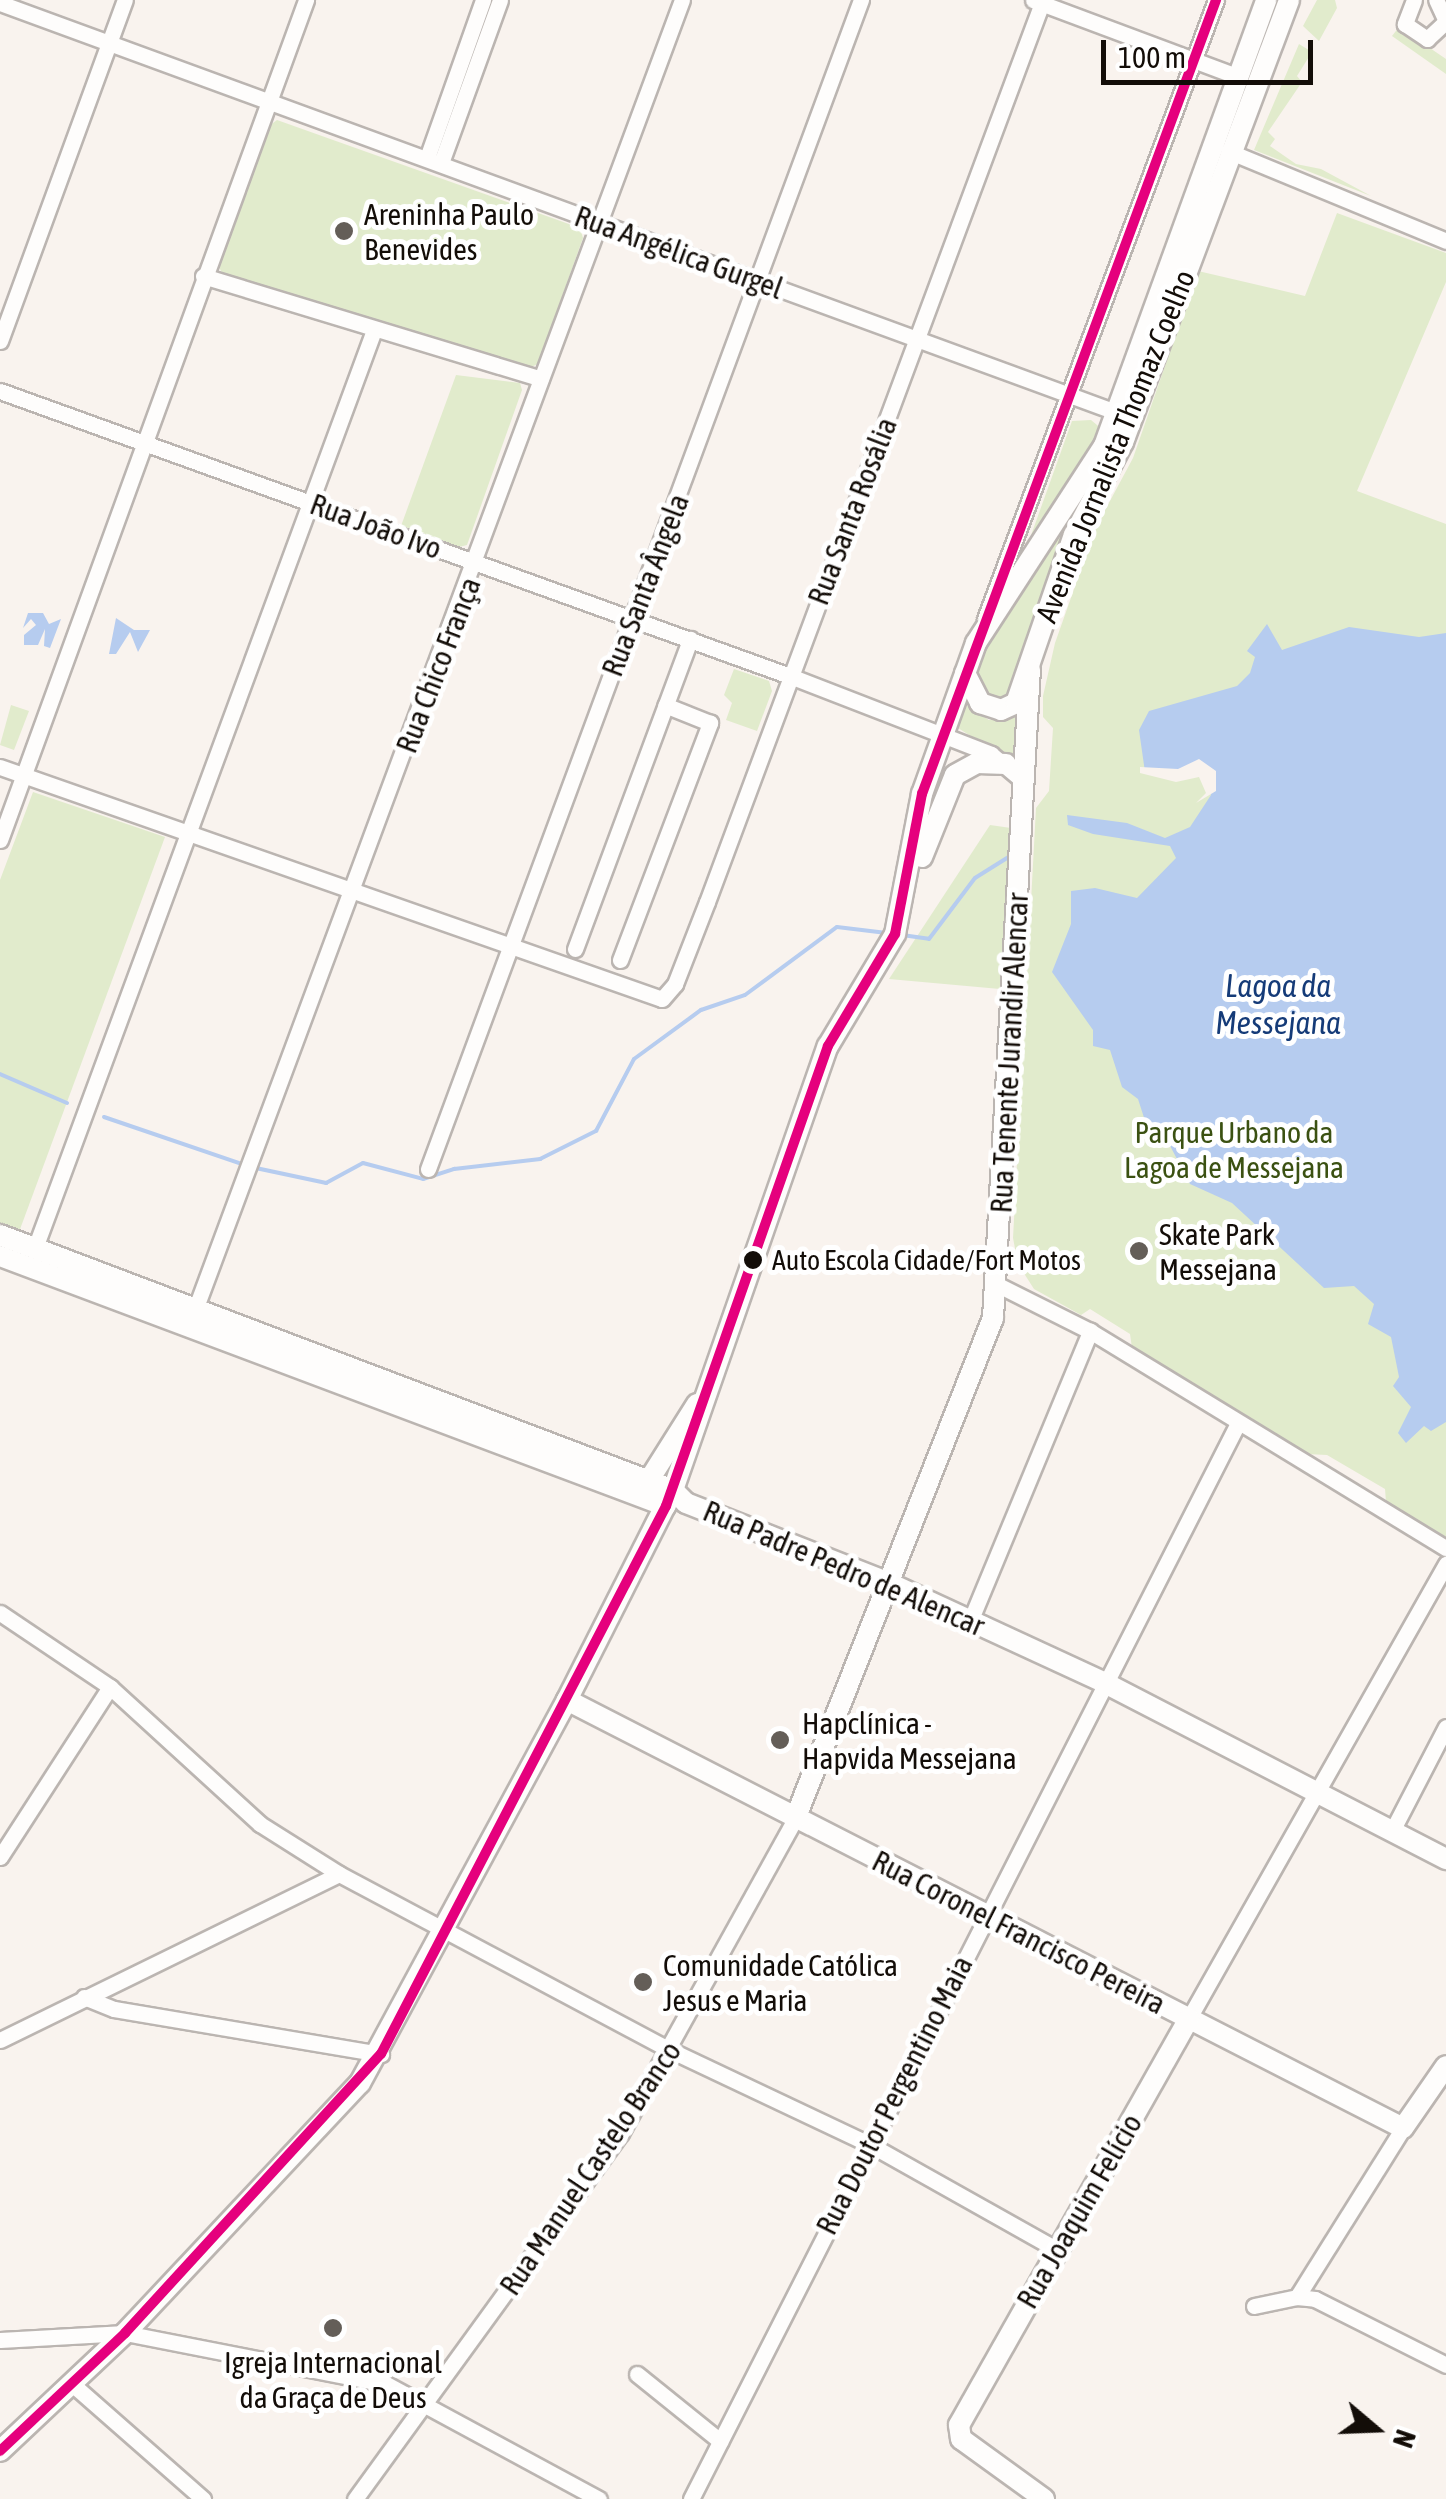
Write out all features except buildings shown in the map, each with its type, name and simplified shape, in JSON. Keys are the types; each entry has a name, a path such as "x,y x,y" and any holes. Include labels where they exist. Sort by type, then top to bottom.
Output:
{"main road":[{"name":"Avenida Jornalista Thomaz Coelho","path":"904,905 922,794 976,643 1125,415 1236,76 1266,0"},
{"name":"Avenida Jornalista Thomaz Coelho","path":"1030,669 1074,534 1289,0"},
{"path":"965,673 974,698 1001,710 1016,703 1030,669"},
{"name":"Rua Tenente Jurandir Alencar","path":"796,1818 982,1353 998,1286 1030,669"},
{"path":"0,2451 124,2333 381,2054 670,1498 828,1046 882,960 948,784 966,766 1006,764"},
{"name":"Rua Padre Pedro de Alencar","path":"0,1235 192,1318"},
{"name":"Rua Padre Pedro de Alencar","path":"0,1256 192,1318 889,1583 1104,1683 1446,1858"},
{"path":"649,1480 708,1391"},
{"name":"Rua Padre Pedro de Alencar","path":"552,1454 649,1480 670,1498"},
{"name":"Rua Coronel Francisco Pereira","path":"567,1700 1404,2128"},
{"name":"Rua Joaquim Felício","path":"1044,2499 961,2439 968,2404 1188,2018"},
{"path":"1404,2128 1446,2066"}],"street":[{"path":"0,341 125,0"},
{"path":"0,840 306,0"},
{"path":"434,160 483,0"},
{"path":"434,160 500,0"},
{"name":"Rua Chico França","path":"192,1318 477,563 540,379 682,0"},
{"name":"Rua Santa Ângela","path":"428,1169 861,0"},
{"path":"976,643 1216,0"},
{"path":"1414,0 1404,16 1408,30 1427,39 1443,35 1446,14 1436,0"},
{"path":"1039,1 1236,76"},
{"name":"Rua Santa Rosália","path":"510,946 642,996 662,998 675,984 917,340 1039,1"},
{"name":"Rua Angélica Gurgel","path":"0,3 1125,415"},
{"path":"1228,151 1446,241"},
{"path":"204,276 540,379"},
{"path":"35,1248 374,330"},
{"name":"Rua João Ivo","path":"0,391 790,676 1006,764 1024,782"},
{"path":"575,950 690,639"},
{"path":"620,960 710,724 665,705"},
{"path":"0,767 510,946"},
{"path":"998,1286 1090,1331 1237,1425 1446,1548"},
{"path":"971,1620 1090,1331"},
{"name":"Rua Doutor Pergentino Maia","path":"691,2499 867,2142 1237,1425"},
{"path":"1188,2018 1320,1793 1446,1564"},
{"path":"0,1613 110,1687 260,1824 339,1874 672,2050 867,2142 1058,2250"},
{"path":"0,1857 110,1687"},
{"path":"1392,1830 1446,1726"},
{"name":"Rua Manuel Castelo Branco","path":"355,2499 621,2133 672,2050 796,1818"},
{"path":"0,2040 339,1874"},
{"path":"84,1997 114,2009 381,2054"},
{"path":"1297,2297 1404,2128"},
{"path":"1254,2306 1297,2297 1314,2299 1446,2364"},
{"path":"0,2340 124,2333 386,2384 599,2499"},
{"path":"637,2374 720,2440"},
{"path":"71,2383 202,2499"}],"green space":[{"path":"1317,0 1335,0 1337,8 1319,41 1303,26"},
{"path":"1399,27 1446,59 1446,74 1392,36"},
{"path":"1299,44 1312,52 1297,76 1302,82 1268,132 1275,139 1270,146 1296,164 1321,169 1371,196 1254,150"},
{"path":"277,120 580,228 583,238 538,364 531,367 222,273 218,265 265,129"},
{"name":"Parque Urbano da Lagoa de Messejana","path":"1337,213 1446,253 1446,282 1357,491 1446,524 1446,1537 1386,1502 1385,1489 1327,1455 1306,1454 1132,1348 1130,1334 1090,1309 1081,1315 1034,1289 1018,1264 1013,1238 1036,808 1049,791 1053,728 1043,717 1043,696 1055,643 1096,527 1133,458 1198,271 1305,296"},
{"path":"456,375 520,383 522,390 467,545 459,547 401,526"},
{"path":"1091,420 1103,430 1025,552 1072,421"},
{"path":"1074,505 1009,699 985,698 976,673 993,631"},
{"path":"734,669 769,681 772,691 757,731 726,720 732,703 724,695"},
{"path":"11,705 29,711 14,750 0,745"},
{"path":"966,705 989,720 1017,713 1015,764 958,728"},
{"path":"33,792 165,837 19,1232 0,1225 0,880"},
{"path":"990,825 1011,828 1000,989 889,979"}],"water":[{"path":"28,613 43,613 49,624 61,619 50,648 44,646 45,629 38,645 24,645 24,635 36,625 31,619 23,628"},
{"path":"116,618 134,630 150,630 138,652 130,632 116,654 109,654"},
{"name":"Lagoa da Messejana","path":"1267,624 1282,650 1349,627 1419,637 1446,633 1446,1422 1431,1431 1424,1426 1406,1443 1398,1433 1411,1407 1393,1386 1399,1377 1391,1337 1368,1324 1374,1304 1354,1286 1324,1288 1232,1203 1190,1184 1166,1138 1148,1130 1138,1099 1122,1087 1110,1050 1093,1046 1093,1030 1052,972 1071,924 1071,891 1095,888 1137,898 1176,858 1170,846 1093,834 1068,825 1067,815 1127,823 1165,838 1190,827 1211,795 1210,783 1202,772 1145,772 1139,730 1149,711 1237,686 1250,673 1255,657 1247,651"}],"pier":[{"path":"1199,759 1216,771 1216,791 1196,803 1206,793 1199,777 1176,782 1140,773 1140,767 1178,769"}],"waterway":[{"path":"902,935 929,939 975,878 1009,857"},
{"path":"251,1167 326,1183 363,1163 423,1179 454,1169 540,1159 596,1131 634,1059 701,1010 745,995 837,927 887,933"},
{"path":"0,1074 67,1103"},
{"path":"104,1117 242,1164"}],"transit line":[{"path":"0,2451 125,2333 381,2054 666,1506 828,1046 895,934 922,794 1216,0"}],"place":[{"name":"Areninha Paulo Benevides","path":"344,231"},
{"name":"Skate Park Messejana","path":"1139,1251"},
{"name":"Auto Escola Cidade/Fort Motos","path":"753,1260"},
{"name":"Hapclínica - Hapvida Messejana","path":"780,1740"},
{"name":"Comunidade Católica Jesus e Maria","path":"643,1982"},
{"name":"Igreja Internacional da Graça de Deus","path":"333,2328"}]}
